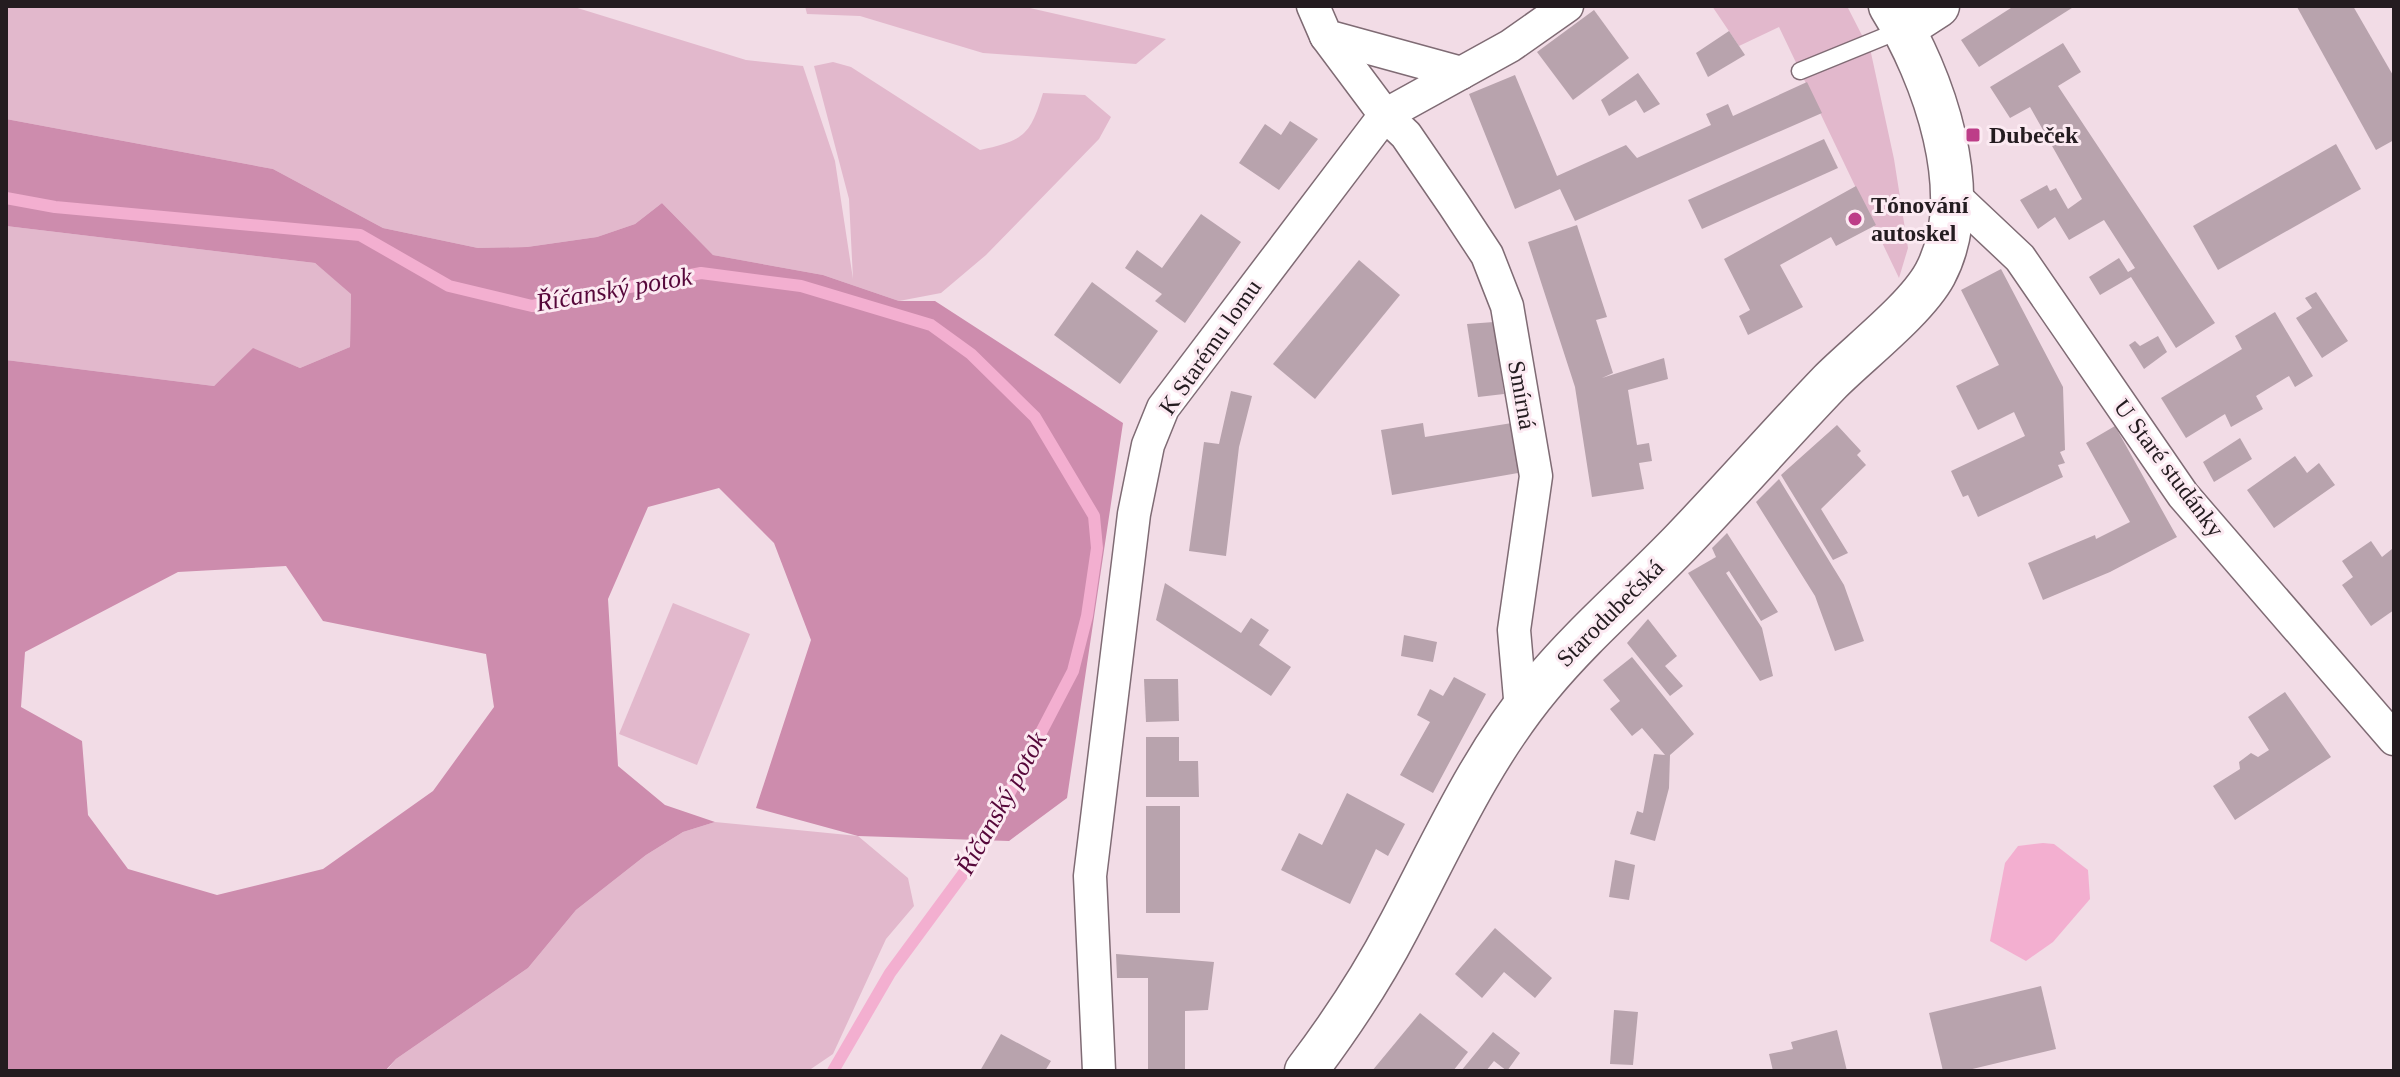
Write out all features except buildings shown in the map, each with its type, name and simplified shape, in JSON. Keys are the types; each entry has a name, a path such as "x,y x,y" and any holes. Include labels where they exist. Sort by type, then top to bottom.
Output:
{"street":[{"name":"Smírná","path":"1313,6 1326,36 1385,115 1406,135 1479,242 1507,306 1536,476 1514,630 1521,710"},
{"name":"K Starému lomu","path":"1099,1071 1090,876 1119,621 1148,445 1163,408 1186,373 1385,115 1510,46 1567,6"},
{"path":"1897,17 1938,6"},
{"name":"Starodubečská","path":"1306,1071 1360,995 1463,802 1521,710 1557,666 1921,292 1935,274 1942,254 1951,193 1935,97 1897,17"},
{"path":"1326,36 1461,73"},
{"name":"U Staré studánky","path":"1951,193 2020,258 2183,495 2394,739"}],"lane":[{"path":"1800,71 1897,17"}],"shaded area":[{"path":"6,6 571,6 746,60 803,66 835,161 853,279 849,199 814,66 833,62 851,67 980,150 1007,143 1023,134 1034,119 1043,93 1085,95 1111,117 1099,139 986,255 941,293 899,301 823,275 713,255 662,203 635,224 597,237 527,247 478,248 383,228 273,169 6,119"},
{"path":"805,6 1021,6 1166,39 1136,64 983,53 860,16 807,14"},
{"path":"1712,6 1847,6 1871,53 1894,159 1908,248 1899,278 1779,27 1739,46"},
{"path":"6,119 273,169 383,228 478,248 527,247 597,237 635,224 662,203 713,255 823,275 899,301 935,301 1123,423 1067,798 1009,841 858,836 756,808 811,640 774,543 719,488 648,507 608,599 618,766 665,805 715,822 683,832 646,855 576,910 528,968 396,1059 385,1071 6,1071 6,360 214,386 253,348 300,368 350,347 351,294 315,263 6,226","holes":["286,566 323,621 486,654 494,707 433,791 323,869 217,895 128,869 88,815 82,741 21,707 25,652 178,572"]},
{"path":"6,226 315,263 351,293 350,347 300,368 253,349 214,386 6,360"},
{"path":"673,603 750,634 697,765 619,734"},
{"path":"715,822 858,836 908,878 914,906 886,939 833,1054 808,1071 386,1071 396,1059 528,968 576,910 646,855 683,832"},
{"path":"2054,844 2088,870 2090,899 2053,942 2026,961 1990,941 2005,863 2018,846"}],"waterway":[{"name":"Říčanský potok","path":"6,198 55,207 360,235 449,286 532,306 701,273 801,286 931,325 971,354 1035,417 1094,516 1097,548 1087,616 1073,671 977,855 890,973 833,1071"}],"place":[{"name":"Dubeček","path":"1973,135"},
{"name":"Tónování autoskel","path":"1855,219"}]}
